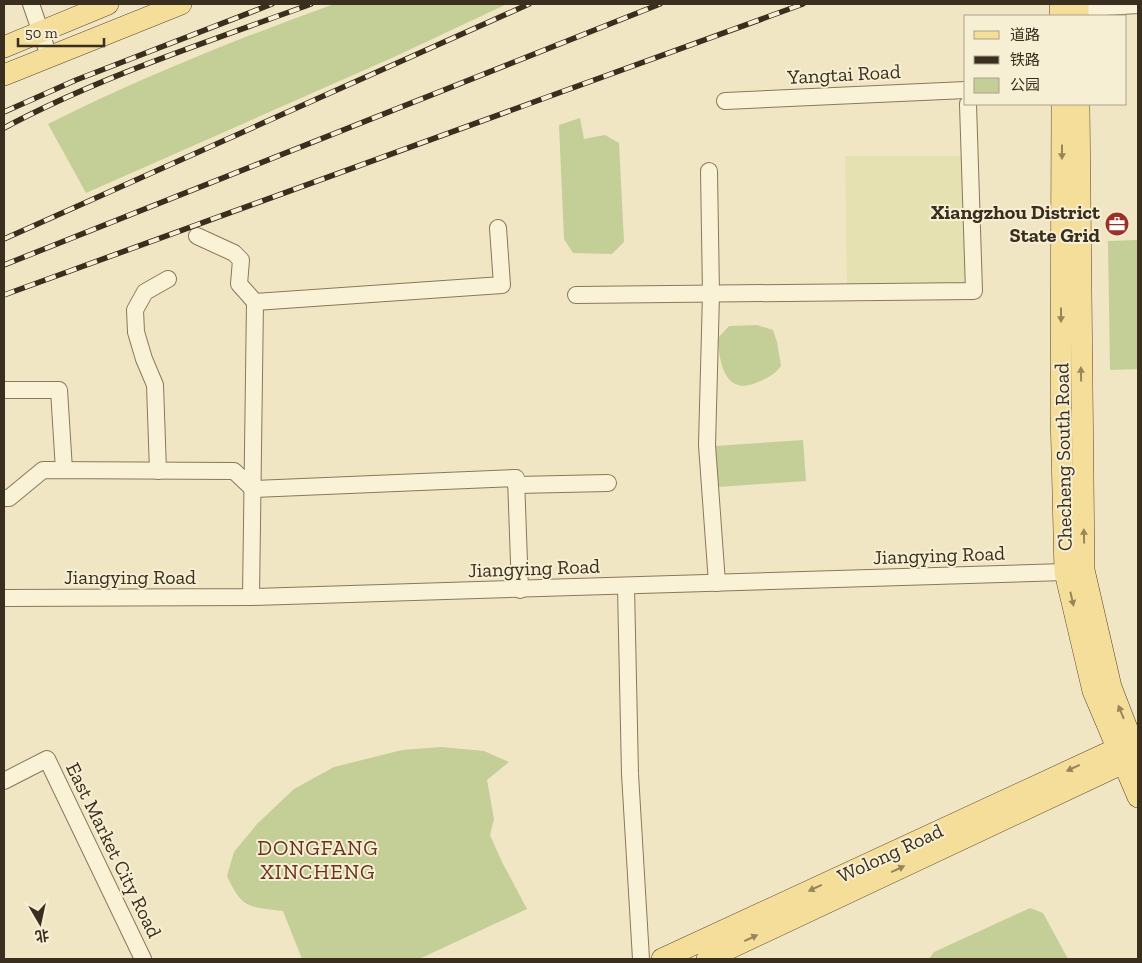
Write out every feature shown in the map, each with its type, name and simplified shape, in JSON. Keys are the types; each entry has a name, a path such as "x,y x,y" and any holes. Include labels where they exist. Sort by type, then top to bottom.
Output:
{"main road":[{"path":"4,47 108,4"},
{"path":"4,75 181,4"},
{"name":"Checheng South Road","path":"1070,106 1061,412 1065,572 1093,692 1132,751"},
{"name":"Checheng South Road","path":"1070,106 1084,570 1111,687 1132,751 1138,797"},
{"name":"Wolong Road","path":"662,959 1132,751"},
{"name":"Wolong Road","path":"707,959 1132,751"}],"street":[{"path":"31,4 49,56"},
{"path":"1084,10 1138,5"},
{"name":"Yangtai Road","path":"725,101 964,90"},
{"path":"576,295 974,291 968,105"},
{"path":"708,171 711,294 707,446 716,584"},
{"path":"255,302 502,285 498,228"},
{"path":"197,236 234,253 241,260 239,284 255,302 252,597"},
{"path":"158,470 155,385 144,359 136,332 135,310 145,292 168,279"},
{"path":"4,390 59,390 64,470"},
{"path":"4,498 9,498 43,470 234,471 253,489 516,478 520,590"},
{"path":"516,485 608,483"},
{"name":"Jiangying Road","path":"4,598 252,597 1065,572"},
{"path":"626,587 630,774 641,959"},
{"name":"East Market City Road","path":"4,781 47,759 143,959"}],"shaded area":[{"path":"845,156 970,156 974,291 847,292"}],"green space":[{"path":"334,4 507,4 394,57 86,193 48,124 189,60"},
{"path":"580,118 584,139 605,135 619,143 624,242 612,254 573,253 564,239 559,125"},
{"path":"1138,240 1138,369 1110,370 1108,241"},
{"path":"757,325 773,330 781,366 774,374 762,380 747,385 738,385 731,381 722,367 718,338 729,326"},
{"path":"803,440 806,481 718,487 715,446"},
{"path":"441,747 484,751 509,762 487,780 494,819 490,835 527,909 419,959 302,959 283,911 254,907 242,901 237,895 227,876 234,852 257,824 294,789 334,767 402,750"},
{"path":"1030,908 1043,913 1068,959 929,959 934,952"}],"railway":[{"path":"4,112 76,80 272,4"},
{"path":"4,128 41,109 117,76 311,4"},
{"path":"4,239 529,4"},
{"path":"4,265 660,4"},
{"path":"4,295 803,4"}],"place":[{"name":"Xiangzhou District State Grid","path":"1117,224"}],"district":[{"name":"DONGFANG XINCHENG","path":"318,859"}]}
